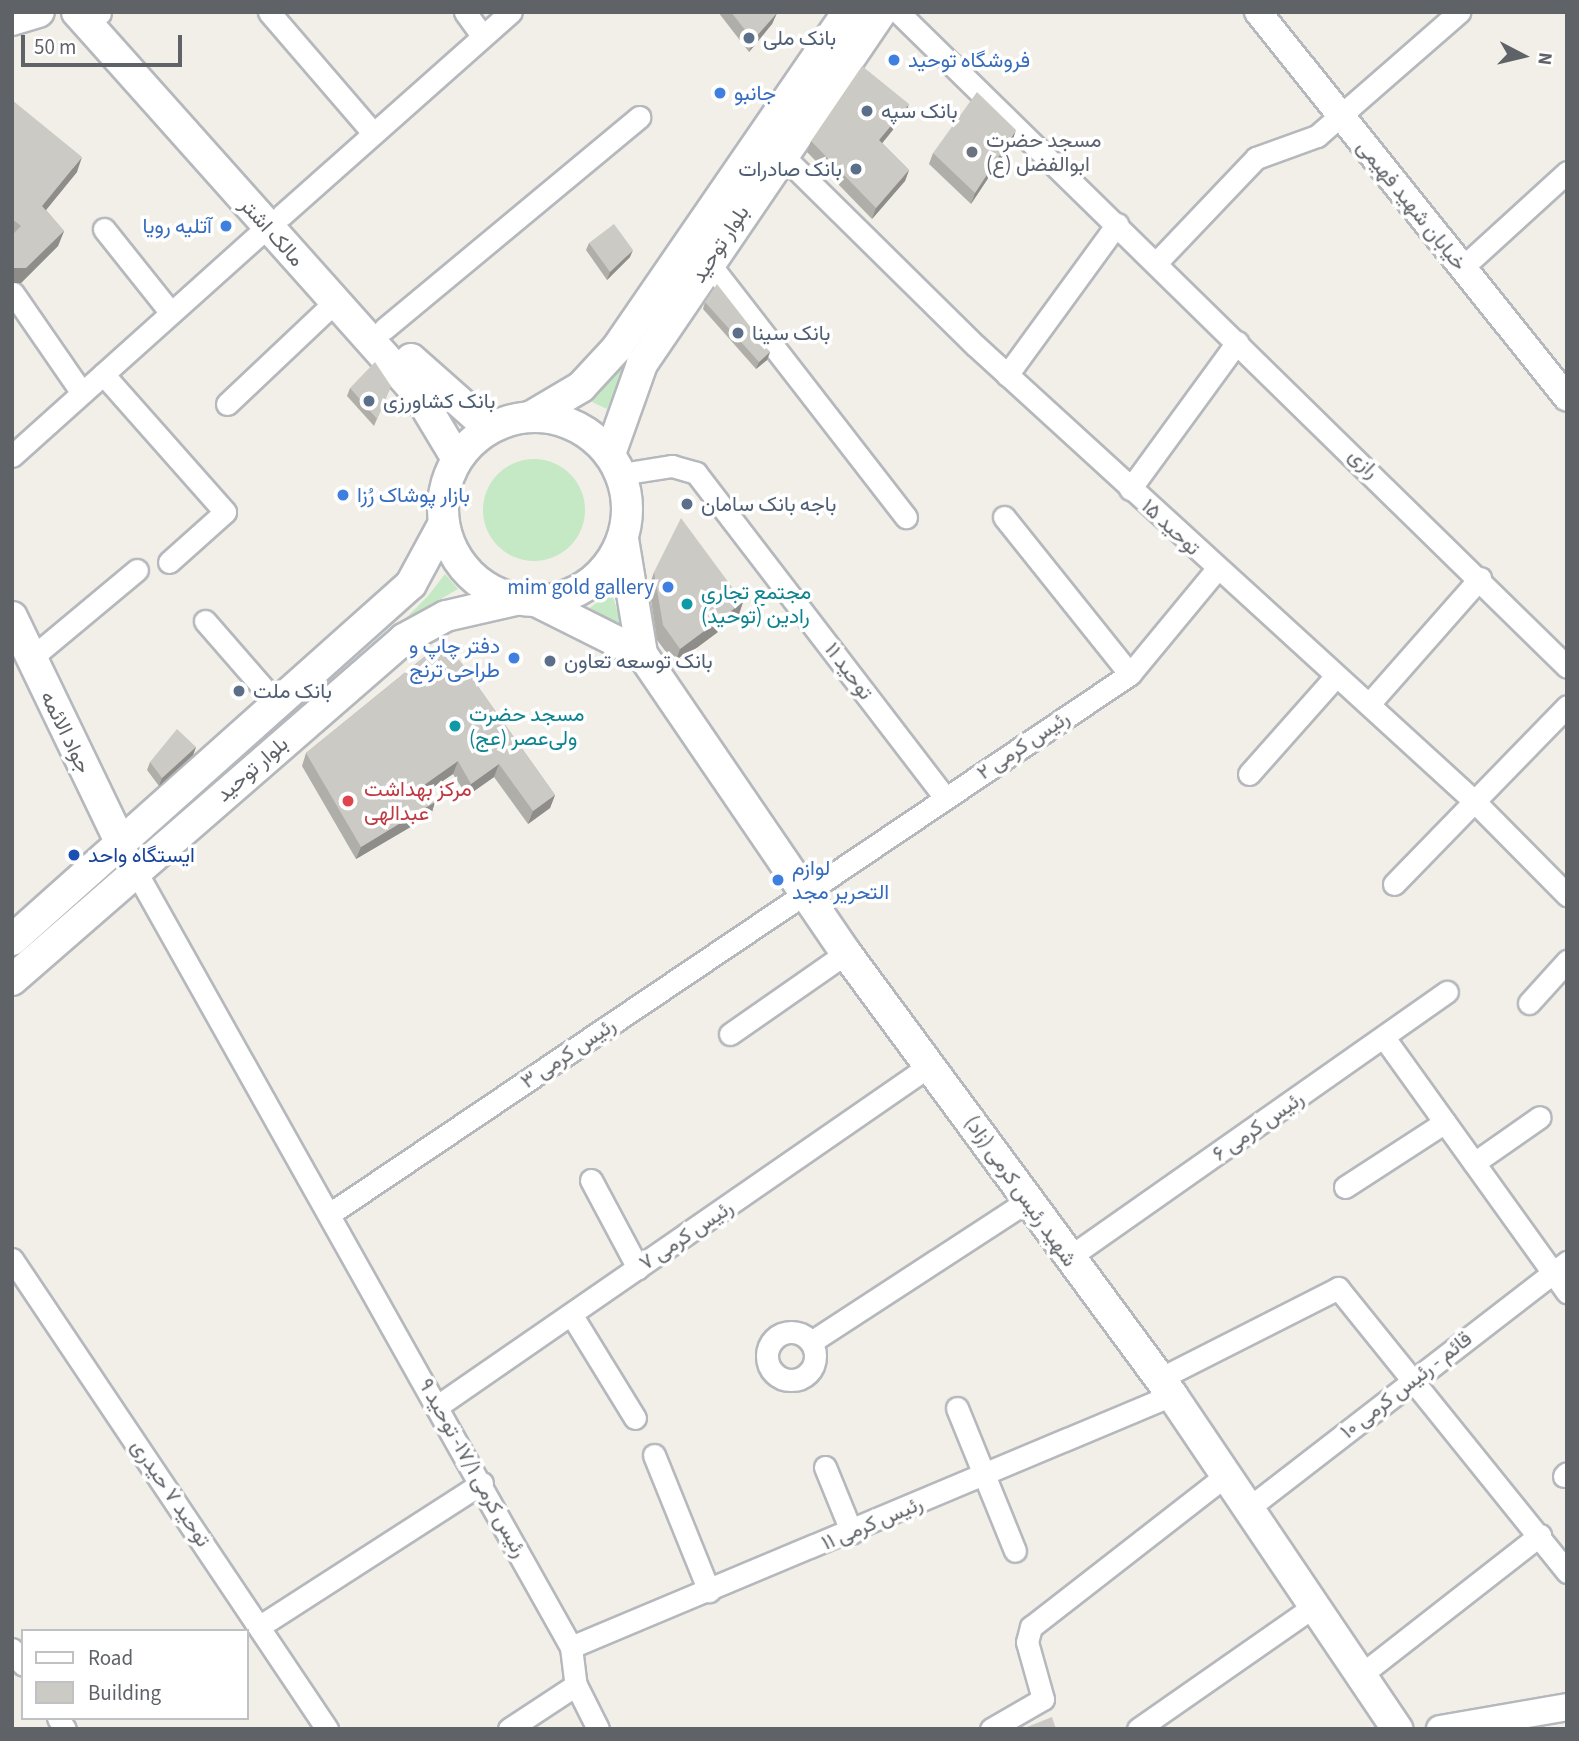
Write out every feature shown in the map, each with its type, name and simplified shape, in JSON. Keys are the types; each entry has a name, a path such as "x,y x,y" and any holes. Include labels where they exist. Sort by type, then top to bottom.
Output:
{"main road":[{"path":"12,20 39,12"},
{"name":"بلوار توحید","path":"532,416 581,387 617,348 848,12"},
{"name":"بلوار توحید","path":"615,464 642,364 780,153 881,12"},
{"name":"مالک اشتر","path":"86,14 275,221 431,381 489,428"},
{"name":"مالک اشتر","path":"275,221 335,302 418,394 457,459"},
{"path":"532,416 576,426 615,464 626,495 623,540 642,654 527,601 476,581 460,564 443,523 445,490 457,459 489,428 532,416"},
{"name":"بلوار توحید","path":"12,980 278,705 411,584 443,523"},
{"path":"527,601 580,590 613,560 623,540"},
{"name":"بلوار توحید","path":"12,940 128,858 404,639 446,616 527,601"},
{"name":"جواد الائمه","path":"12,617 128,858"},
{"name":"شهید رئیس کرمی (زاد)","path":"642,654 846,953 932,1064 1068,1258 1165,1387 1397,1729"}],"street":[{"path":"269,12 373,133"},
{"path":"465,12 482,35"},
{"path":"12,456 511,12"},
{"name":"رازی","path":"898,12 1480,578 1567,667"},
{"name":"خیابان شهید فهیمی","path":"1258,12 1567,398"},
{"path":"1156,263 1256,158 1297,146 1342,117 1459,12"},
{"path":"384,330 639,117"},
{"name":"توحید ۱۵","path":"780,153 1007,375 1216,570 1369,704 1473,800 1567,895"},
{"path":"1463,267 1567,172"},
{"path":"1007,375 1117,224"},
{"path":"104,229 171,313"},
{"path":"708,262 905,517"},
{"path":"13,293 82,393"},
{"path":"227,404 335,302"},
{"path":"1130,489 1237,342"},
{"path":"103,374 225,512 169,562"},
{"name":"توحید ۱۱","path":"615,464 673,466 696,473 945,797"},
{"path":"1003,517 1130,674"},
{"path":"30,659 137,570"},
{"name":"رئیس کرمی ۲","path":"804,891 1130,674 1216,570"},
{"path":"1369,704 1480,578"},
{"path":"205,621 278,705"},
{"path":"1249,774 1336,676"},
{"path":"1394,884 1567,706"},
{"name":"رئیس کرمی ۱۷/۱- توحید ۹","path":"128,858 439,1405 571,1647 576,1685 598,1729"},
{"name":"رئیس کرمی ۳","path":"331,1213 804,891"},
{"path":"730,1034 846,953"},
{"path":"1529,1003 1567,961"},
{"name":"رئیس کرمی ۶","path":"1068,1258 1447,992"},
{"path":"1385,1038 1474,1163 1560,1267 1567,1292"},
{"name":"رئیس کرمی ۷","path":"439,1405 932,1064"},
{"path":"1474,1163 1540,1118"},
{"path":"1345,1187 1445,1122"},
{"path":"591,1180 638,1268"},
{"path":"811,1342 1027,1201"},
{"name":"توحید ۷ حیدری","path":"12,1259 327,1729"},
{"name":"قائم - رئیس کرمی ۱۰","path":"1247,1510 1412,1379 1560,1267"},
{"name":"رئیس کرمی ۱۱","path":"571,1647 986,1475 1165,1387 1338,1288 1412,1379"},
{"path":"571,1314 635,1418"},
{"path":"1412,1379 1541,1535 1567,1572"},
{"path":"957,1408 1015,1551"},
{"path":"654,1455 709,1591"},
{"path":"825,1467 852,1532"},
{"path":"991,1729 1043,1699 1027,1643 1031,1627 1224,1477"},
{"path":"260,1626 482,1483"},
{"path":"1362,1674 1541,1535"},
{"path":"1138,1729 1313,1607"},
{"path":"509,1729 576,1685"},
{"path":"1440,1729 1567,1707"}],"green space":[{"path":"629,358 607,409 592,402"},
{"path":"534,459 554,463 570,474 581,490 585,510 581,530 570,546 554,557 534,561 514,557 498,546 487,530 483,510 487,490 498,474 514,463"},
{"path":"445,574 458,589 403,621 428,596"},
{"path":"611,591 624,631 590,608"}],"building":[{"path":"731,12 776,12 777,13 753,40"},
{"path":"862,66 909,104 879,140 909,170 876,208 811,141"},
{"name":"مسجد حضرت ابوالفضل (ع)","path":"977,92 1016,130 975,193 933,153"},
{"path":"12,100 82,157 42,206 64,231 26,268 12,268 12,235 21,226 12,219"},
{"path":"614,224 633,250 610,272 589,243"},
{"name":"بانک سینا","path":"717,284 770,352 759,362 705,302"},
{"name":"بانک کشاورزی","path":"375,362 391,386 377,419 350,388"},
{"name":"مجتمع تجاری رادین (توحید)","path":"681,518 743,602 680,649 663,625 654,572"},
{"path":"445,640 555,795 533,811 499,764 471,784 458,761 424,785 435,802 361,847 306,753"},
{"path":"177,729 196,747 162,778 150,762"},
{"path":"1052,1717 1056,1729 1022,1729"}],"place":[{"name":"بانک ملی","path":"749,38"},
{"name":"فروشگاه توحید","path":"894,60"},
{"name":"جانبو","path":"720,93"},
{"name":"بانک سپه","path":"867,111"},
{"name":"مسجد حضرت ابوالفضل (ع)","path":"972,152"},
{"name":"بانک صادرات","path":"856,169"},
{"name":"آتلیه رویا","path":"226,226"},
{"name":"بانک سینا","path":"738,333"},
{"name":"بانک کشاورزی","path":"369,401"},
{"name":"بازار پوشاک رُزا","path":"343,495"},
{"name":"باجه بانک سامان","path":"687,504"},
{"name":"mim gold gallery","path":"668,587"},
{"name":"مجتمع تجاری رادین (توحید)","path":"687,604"},
{"name":"دفتر چاپ و طراحی ترنج","path":"514,658"},
{"name":"بانک توسعه تعاون","path":"550,661"},
{"name":"بانک ملت","path":"239,691"},
{"name":"مسجد حضرت ولی‌عصر (عج)","path":"455,726"},
{"name":"مرکز بهداشت عبدالهی","path":"348,801"},
{"name":"ایستگاه واحد","path":"74,855"},
{"name":"لوازم التحریر مجد","path":"778,880"}]}
